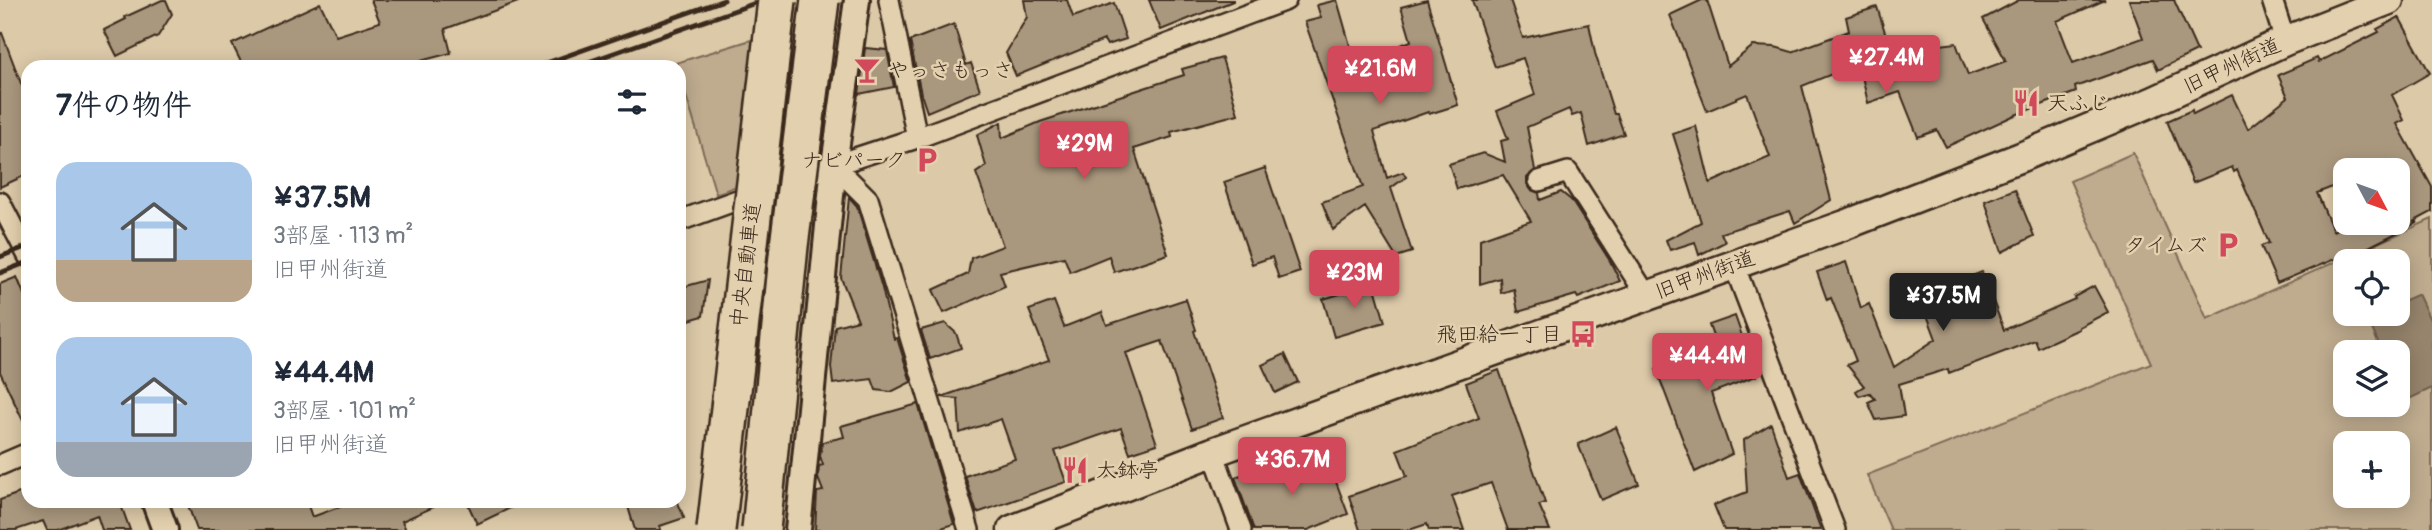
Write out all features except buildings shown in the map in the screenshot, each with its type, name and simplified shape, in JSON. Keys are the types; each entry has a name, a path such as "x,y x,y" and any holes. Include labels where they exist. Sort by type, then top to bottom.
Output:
{"highway":[{"name":"中央自動車道","path":"716,530 777,0"},
{"name":"中央自動車道","path":"761,530 789,246 820,0"}],"main road":[{"name":"旧甲州街道","path":"1012,530 1213,452 1845,225 2021,157 2152,102 2285,41 2389,0"}],"street":[{"path":"798,530 834,165 857,0"},
{"path":"889,0 917,138"},
{"path":"686,218 917,138 1286,0"},
{"path":"2272,0 2285,41"},
{"path":"834,165 868,198 970,530"},
{"path":"1539,181 1568,172 1647,296"},
{"path":"0,202 21,242"},
{"path":"1734,265 1835,530"},
{"path":"1213,452 1241,530"},
{"path":"0,465 21,456"},
{"path":"156,508 165,530"}],"shaded area":[{"path":"836,14 823,152 716,194 686,96 686,60"},
{"path":"2133,153 2207,319 2333,263 2333,326 2410,326 2410,249 2364,249 2396,235 2410,235 2410,229 2432,219 2432,530 1891,530 1867,475 2151,363 2070,181"},
{"path":"2418,294 2432,324 2432,388 2410,399 2410,340 2377,340 2371,326 2410,326 2410,298"}],"railway":[{"path":"555,60 724,0"},
{"path":"594,60 764,0"},
{"path":"0,257 21,249"},
{"path":"0,273 21,265"}],"place":[{"name":"やっさもっさ","path":"867,70"},
{"name":"天ふじ","path":"2026,103"},
{"name":"ナビパーク","path":"927,160"},
{"name":"タイムズ","path":"2228,245"},
{"name":"飛田給一丁目","path":"1583,334"},
{"name":"大鉢亭","path":"1075,470"}]}
